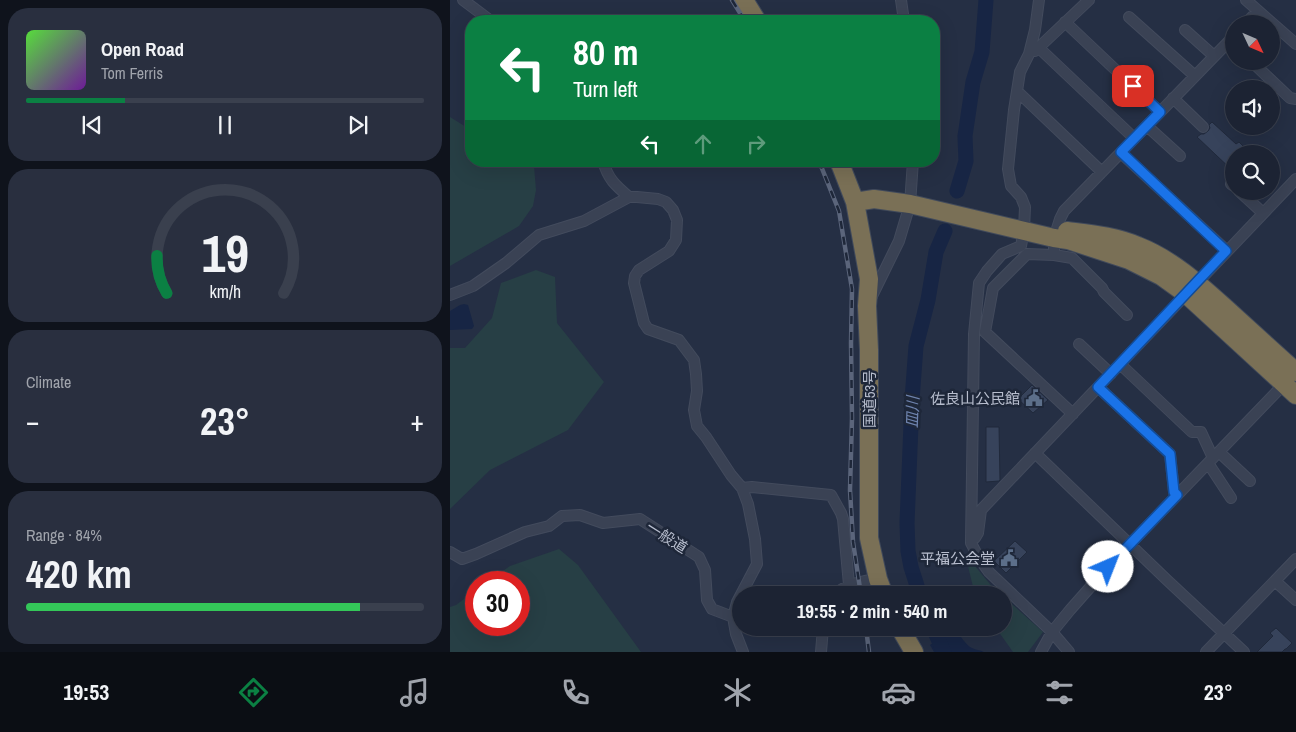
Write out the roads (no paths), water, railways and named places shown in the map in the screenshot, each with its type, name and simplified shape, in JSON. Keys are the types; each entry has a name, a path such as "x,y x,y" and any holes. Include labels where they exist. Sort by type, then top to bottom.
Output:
{"highway":[{"path":"744,0 753,15"},
{"name":"国道53号","path":"841,167 855,202 869,279 868,538 881,586"},
{"path":"855,202 874,199 915,205 1019,229 1055,241 1104,236 1138,245 1168,262 1192,288 1294,379"},
{"path":"905,636 914,652"}],"street":[{"path":"464,0 483,15"},
{"path":"901,0 903,15"},
{"path":"1039,0 1035,30 1029,54 1020,72 1008,169 1011,186 1021,197 1025,207 1019,229 1021,246 1002,254 979,283 980,333 976,507 972,543 979,558 989,572 1052,632 1069,652"},
{"path":"1029,54 1033,53 1089,0"},
{"path":"1246,0 1296,44"},
{"path":"1254,15 1258,10"},
{"path":"1129,17 1195,76"},
{"path":"1065,22 1160,112"},
{"path":"1186,30 1214,56"},
{"path":"1055,241 1060,219 1064,211 1225,46"},
{"path":"1038,48 1134,138"},
{"path":"1261,70 1290,98 1296,99"},
{"path":"1017,91 1102,172"},
{"path":"1173,98 1203,126"},
{"path":"1146,126 1180,156"},
{"path":"1121,152 1226,251"},
{"path":"605,167 614,185 629,197"},
{"path":"868,306 915,205 913,167"},
{"path":"976,507 1035,453 1296,179"},
{"path":"450,295 473,286 506,263 540,235 584,221 629,197 637,196 666,202 673,210 677,220 676,240 670,251 639,270 635,276 634,283 644,323 648,329 679,340 694,360 697,390 694,410 696,426 742,488 748,504 756,539 757,564 745,586"},
{"path":"1249,200 1263,213"},
{"path":"1055,241 1127,314"},
{"path":"980,333 993,288 1027,254 1055,241"},
{"path":"980,333 1073,414"},
{"path":"1079,344 1111,374"},
{"path":"1120,364 1192,432 1201,432 1231,498"},
{"path":"1041,652 1052,632 1070,610 1131,544 1213,458 1294,379"},
{"path":"1098,387 1170,454 1174,492 1177,495"},
{"path":"1035,453 1244,652"},
{"path":"1213,458 1250,481"},
{"path":"742,488 752,487 831,495 842,512 849,585 866,580 879,586"},
{"name":"一般道","path":"450,552 462,559 524,532 548,526 562,516 580,515 603,523 640,520 699,557 705,570 707,600 712,609 732,617"},
{"path":"1206,652 1296,559"},
{"path":"1275,581 1296,600"},
{"path":"737,636 743,652"},
{"path":"821,652 822,636"}],"water":[{"path":"464,304 468,305 474,326 472,329 450,330 450,311"},
{"path":"943,636 960,636 970,647 984,652 934,652 930,645"}],"waterway":[{"name":"皿川","path":"957,191 966,161 965,136 973,82 982,52 986,0"},
{"name":"皿川","path":"917,586 908,551 907,523 916,346 928,300 936,252 945,231"},
{"name":"皿川","path":"937,636 944,652"}],"railway":[{"path":"732,0 741,15"},
{"path":"821,167 839,211 852,289 850,490 853,542 860,586"},
{"path":"867,636 869,652"}],"place":[{"name":"佐良山公民館","path":"1034,398"},
{"name":"平福公会堂","path":"1009,558"}]}
